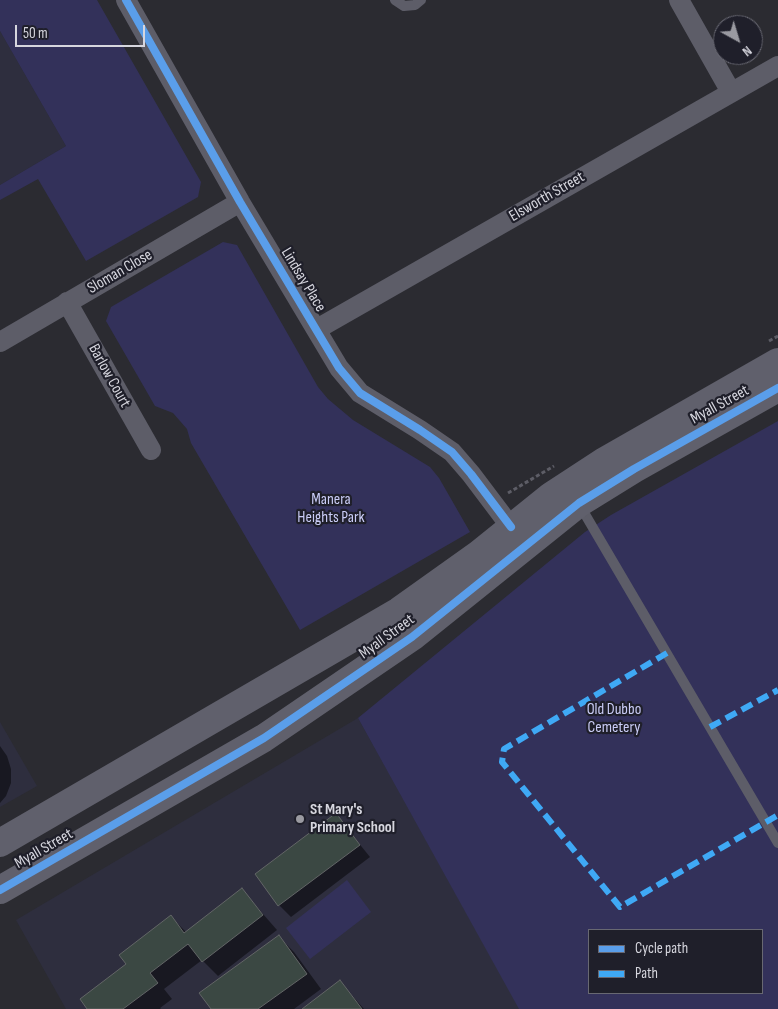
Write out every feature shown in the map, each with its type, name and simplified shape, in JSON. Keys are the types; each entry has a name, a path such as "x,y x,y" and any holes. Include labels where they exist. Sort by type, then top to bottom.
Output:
{"street":[{"name":"Lindsay Place","path":"126,0 240,202 339,368 360,393 452,452 503,517"},
{"path":"679,0 731,92"},
{"name":"Elsworth Street","path":"316,329 778,66"},
{"name":"Sloman Close","path":"0,342 240,202"},
{"name":"Barlow Court","path":"67,302 151,450"},
{"name":"Myall Street","path":"0,844 400,611 463,566 503,517 551,496 770,353"},
{"name":"Myall Street","path":"0,890 264,738 337,690 465,596 523,546 579,503 634,469 778,388"}],"lane":[{"path":"395,0 404,6 415,5 421,0"},
{"path":"579,503 778,842"}],"path":[{"path":"770,353 778,336"},
{"path":"503,517 510,490 558,463"}],"shaded area":[{"path":"0,31 66,146 0,185"},
{"name":"St Mary's Primary School","path":"358,718 520,1009 66,1009 16,920"},
{"path":"0,722 37,786 0,807"}],"green space":[{"path":"0,0 97,0 201,182 198,197 86,261 38,179 0,200 0,185 66,146 0,31"},
{"name":"Manera Heights Park","path":"223,242 237,245 318,387 328,399 353,420 430,467 439,478 470,532 300,630 191,443 187,429 173,413 155,406 106,321 111,307"},
{"name":"Old Dubbo Cemetery","path":"778,421 778,1009 519,1009 358,718 585,532 611,515"},
{"path":"347,880 371,912 310,959 286,928"}],"building":[{"path":"336,813 360,845 278,906 255,874"},
{"path":"242,888 263,915 202,962 188,944 150,973 158,983 123,1009 87,1009 80,999 126,964 119,955 171,915 184,933"},
{"path":"279,935 307,974 258,1009 211,1009 199,993"},
{"path":"340,980 362,1009 302,1009"}],"marked path":[{"path":"667,653 504,749 502,762 620,907 778,815"},
{"path":"710,727 778,690"}],"cycle path":[{"path":"126,0 240,202 339,368 360,393 452,452 511,527"},
{"path":"0,890 264,738 412,637 579,503 634,469 778,388"}],"place":[{"name":"St Mary's Primary School","path":"300,819"}]}
